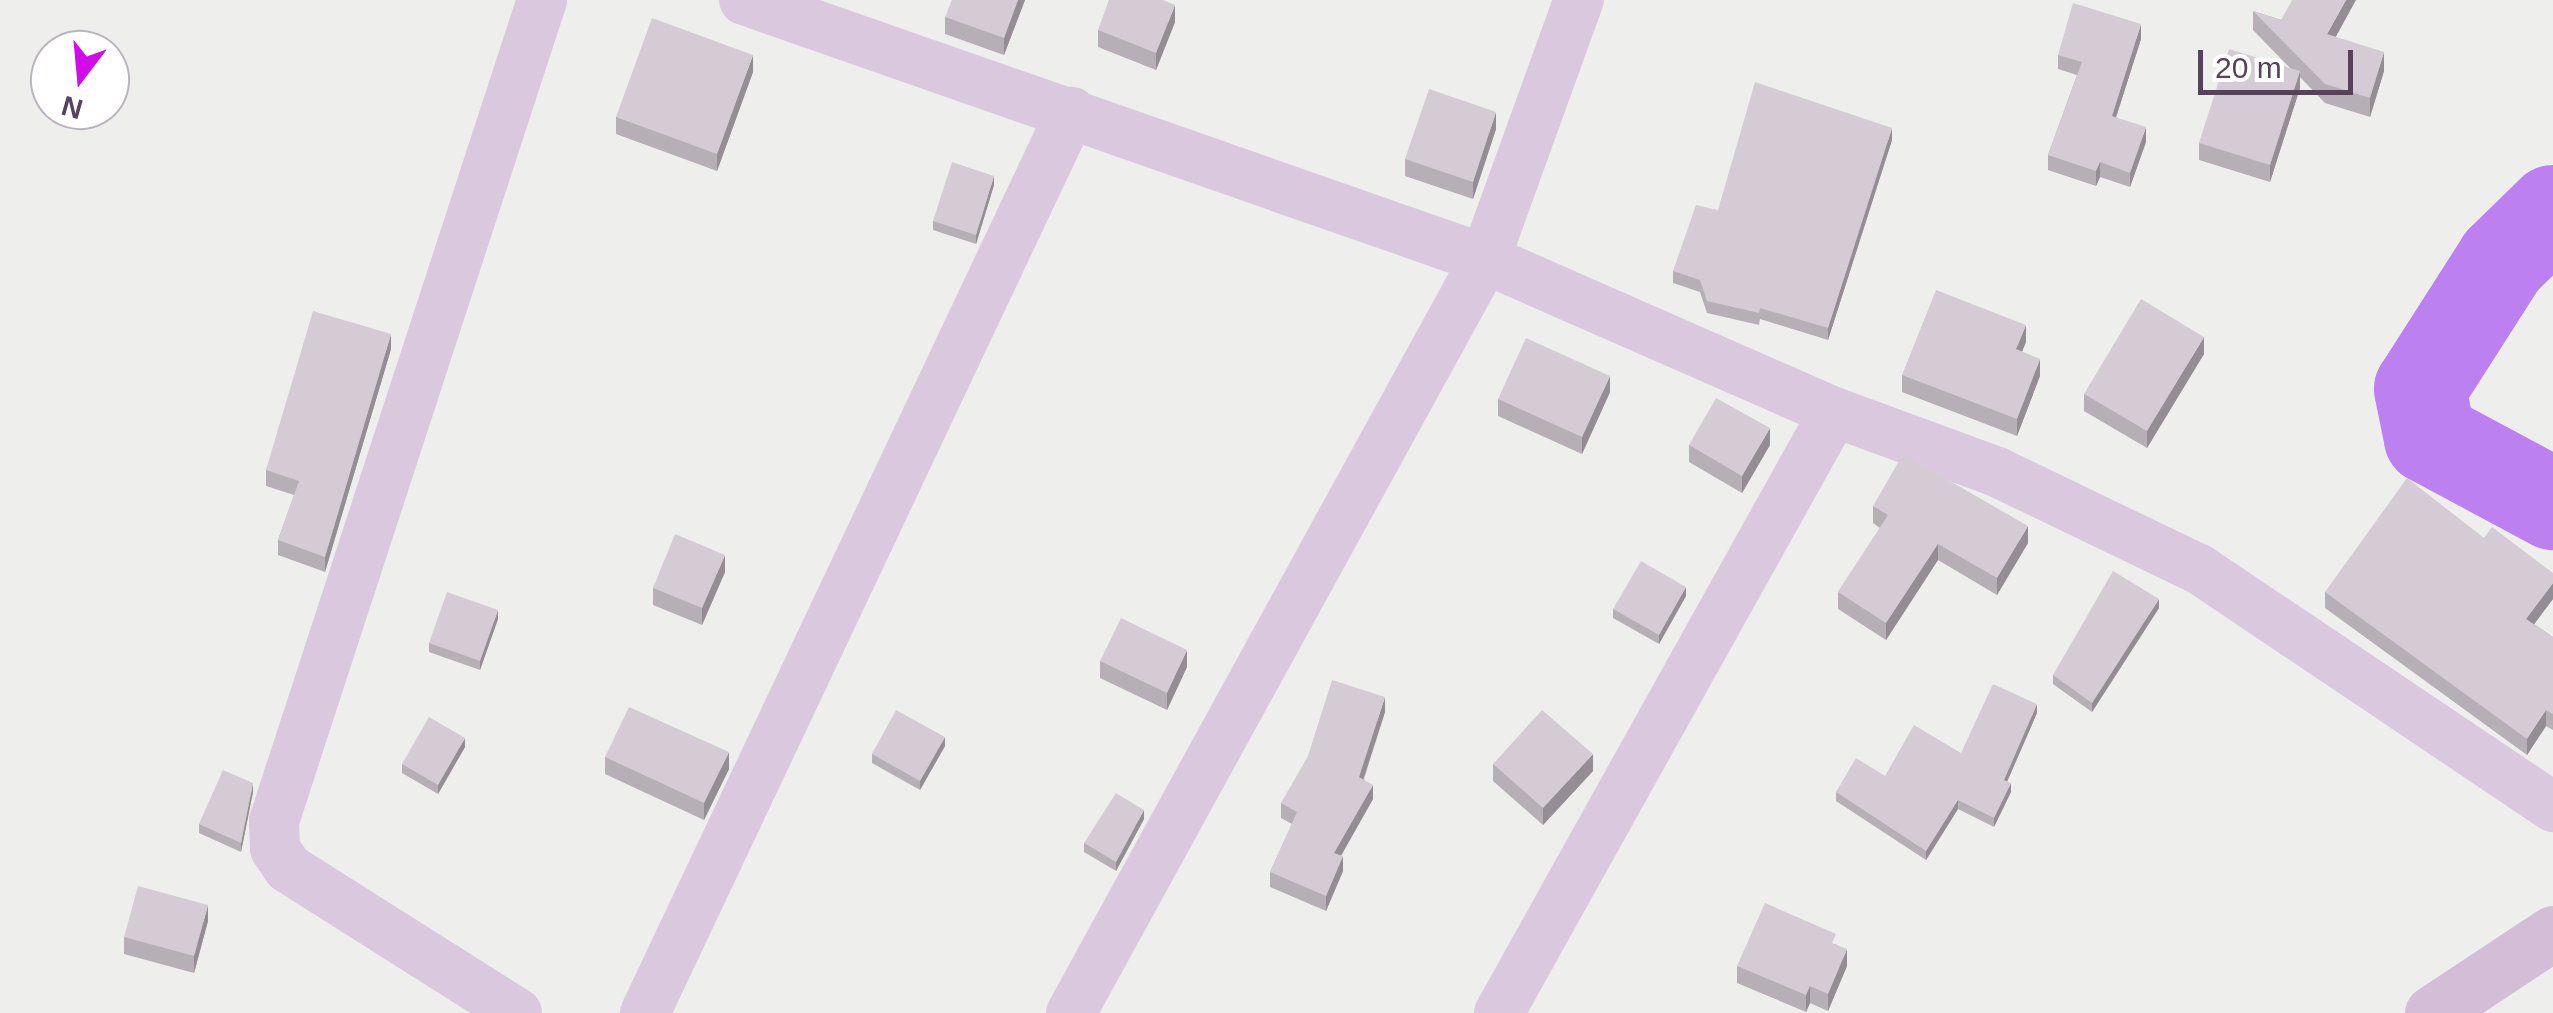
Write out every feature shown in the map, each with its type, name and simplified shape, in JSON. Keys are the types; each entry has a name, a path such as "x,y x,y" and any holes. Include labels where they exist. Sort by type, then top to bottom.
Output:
{"main road":[{"path":"2432,1013 2553,933"}],"street":[{"path":"517,1013 288,868 275,849 274,821 542,0"},
{"path":"744,0 1485,259 1834,412 1997,472 2199,570 2553,807"},
{"path":"1071,1013 1485,259 1579,0"},
{"path":"645,1013 1071,112"},
{"path":"1499,1013 1834,412"}],"building":[{"path":"952,0 1018,0 1004,38 945,17"},
{"path":"1109,0 1163,0 1175,5 1156,53 1098,30"},
{"path":"2292,0 2346,0 2327,34 2384,52 2370,98 2325,84 2253,11 2281,20"},
{"path":"2073,3 2141,24 2112,116 2146,127 2130,173 2100,162 2096,171 2048,155 2082,62 2058,55"},
{"path":"652,18 753,55 717,154 616,117"},
{"path":"2229,49 2300,71 2270,165 2199,143"},
{"path":"1755,82 1892,128 1828,328 1760,308 1759,313 1707,301 1700,280 1673,271 1696,205 1718,210"},
{"path":"1429,89 1496,112 1473,182 1405,159"},
{"path":"952,162 994,176 976,235 933,221"},
{"path":"1936,290 2026,325 2016,349 2040,359 2017,419 1902,375"},
{"path":"2141,299 2204,337 2147,431 2084,394"},
{"path":"313,311 391,334 325,557 278,540 299,481 266,470"},
{"path":"1526,338 1610,376 1582,437 1498,399"},
{"path":"1716,398 1770,428 1742,476 1689,445"},
{"path":"1903,454 2028,526 1997,578 1938,544 1886,623 1838,592 1888,515 1873,506"},
{"path":"2407,478 2484,538 2492,527 2553,573 2553,583 2526,619 2553,637 2553,714 2546,710 2527,739 2325,592"},
{"path":"675,534 725,555 702,608 653,588"},
{"path":"1641,561 1686,587 1659,635 1613,609"},
{"path":"2113,571 2159,599 2092,703 2053,675"},
{"path":"447,592 498,610 480,661 429,643"},
{"path":"1121,618 1187,650 1167,693 1100,661"},
{"path":"1332,680 1385,697 1359,777 1373,785 1334,853 1343,856 1326,896 1270,872 1297,812 1281,803 1308,756"},
{"path":"1993,684 2037,704 2004,780 2011,783 1994,818 1958,800 1926,851 1836,792 1856,758 1885,776 1914,725 1961,753"},
{"path":"629,707 729,752 704,803 605,757"},
{"path":"896,710 945,737 920,781 872,754"},
{"path":"1542,710 1593,754 1543,808 1493,764"},
{"path":"429,717 465,738 438,785 402,764"},
{"path":"223,770 253,783 241,843 199,824"},
{"path":"1116,793 1144,810 1116,862 1084,843"},
{"path":"138,886 208,905 194,956 124,937"},
{"path":"1765,903 1836,934 1832,943 1847,949 1828,994 1810,986 1806,995 1737,966"}],"waterway":[{"path":"2553,211 2502,261 2420,389 2430,438 2553,504"}]}
